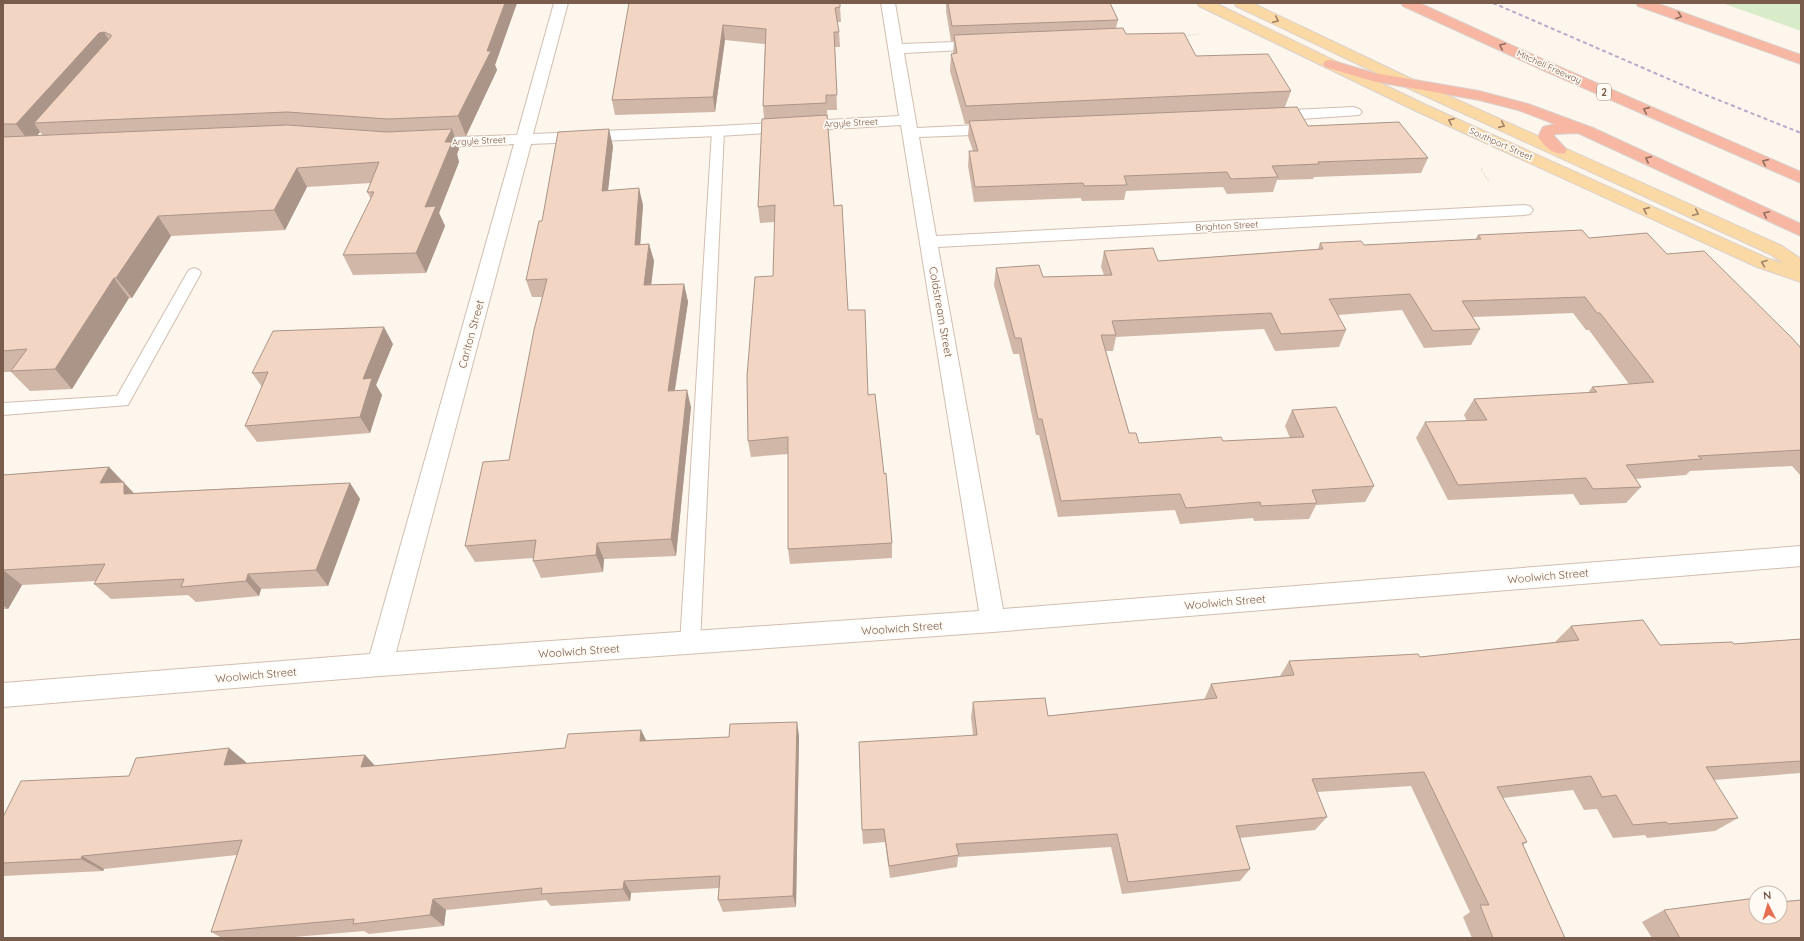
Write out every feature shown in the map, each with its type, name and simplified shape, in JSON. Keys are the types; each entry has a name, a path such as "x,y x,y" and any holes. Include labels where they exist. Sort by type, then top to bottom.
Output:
{"highway":[{"name":"Mitchell Freeway","path":"1408,3 1550,68 1801,178"},
{"path":"1643,3 1801,60"},
{"path":"1330,64 1372,77 1415,86 1479,96 1523,107 1587,131 1801,231"},
{"path":"1559,150 1546,137 1549,130 1561,128 1587,131"}],"main road":[{"name":"Southport Street","path":"1204,3 1421,108 1763,263 1801,276"},
{"name":"Southport Street","path":"1241,3 1415,86 1559,150 1776,250 1801,268"}],"street":[{"name":"Carlton Street","path":"380,665 561,3"},
{"name":"Coldstream Street","path":"888,3 993,621"},
{"path":"896,49 998,45"},
{"path":"1258,117 1354,112"},
{"name":"Argyle Street","path":"410,144 718,130 909,126 1011,128"},
{"name":"Brighton Street","path":"929,242 1524,210"},
{"name":"Woolwich Street","path":"3,695 380,665 690,644 993,621 1801,556"}],"lane":[{"path":"690,644 718,130"},
{"path":"3,408 122,401 194,273"}],"green space":[{"path":"1722,3 1801,3 1801,31"}],"building":[{"path":"3,3 505,3 487,51 491,51 458,116 388,119 287,112 34,123 111,37 111,35 104,32 99,33 16,124 3,124"},
{"path":"629,3 840,3 840,7 835,8 839,32 834,32 837,95 826,95 826,103 763,106 766,29 723,25 713,97 612,100"},
{"path":"948,3 1110,3 1118,20 952,26"},
{"path":"1123,28 1126,34 1184,33 1196,56 1268,54 1291,91 966,106 951,54 957,53 954,35"},
{"path":"1297,107 1308,126 1399,122 1428,158 1318,162 1319,164 1272,166 1278,177 1231,179 1227,172 1124,176 1127,185 1084,186 1083,183 975,187 969,151 978,151 969,121"},
{"path":"827,115 834,206 842,205 848,310 865,310 868,395 875,394 884,474 886,473 892,543 788,549 788,437 748,441 747,376 755,277 773,276 775,205 758,207 762,119"},
{"path":"287,125 387,132 452,129 445,142 452,142 425,207 436,206 416,253 343,255 374,192 367,192 379,162 297,168 274,210 158,216 116,278 114,278 55,369 11,371 27,349 3,351 3,137"},
{"path":"609,129 602,191 639,188 635,245 649,244 644,285 684,284 668,391 687,390 671,539 597,543 596,555 533,561 536,540 465,546 483,462 509,460 534,330 547,279 526,280 539,221 542,221 558,132"},
{"path":"1582,230 1589,238 1647,233 1667,254 1704,251 1791,337 1801,348 1801,450 1698,456 1702,459 1626,465 1641,487 1593,489 1586,478 1458,485 1425,422 1487,420 1474,399 1597,392 1592,387 1654,382 1600,313 1597,313 1585,297 1462,301 1480,329 1433,331 1410,294 1329,299 1346,330 1281,334 1271,313 1112,321 1116,335 1101,335 1129,433 1136,433 1139,443 1221,437 1223,441 1304,437 1292,410 1336,407 1374,486 1312,490 1317,503 1261,506 1260,502 1186,508 1180,494 1061,501 1042,419 1038,419 1021,338 1015,338 996,268 1039,265 1043,277 1112,275 1104,251 1153,248 1158,261 1323,249 1320,243 1361,241 1364,245 1481,239 1478,235"},
{"path":"384,327 363,379 372,378 360,417 245,426 268,372 252,373 273,331"},
{"path":"109,467 100,483 124,482 124,494 350,483 316,570 248,574 246,581 181,587 184,579 94,584 105,564 3,570 3,475"},
{"path":"1643,620 1660,645 1732,642 1734,644 1801,639 1801,761 1706,767 1738,818 1668,824 1666,822 1633,825 1616,795 1602,797 1591,776 1497,787 1527,842 1522,843 1565,938 1493,938 1480,905 1489,905 1424,772 1312,779 1327,817 1236,826 1250,869 1128,882 1117,834 956,844 959,855 889,866 884,829 862,830 859,742 977,735 973,702 1045,698 1048,716 1217,698 1211,684 1294,675 1289,661 1418,654 1420,657 1579,640 1571,626"},
{"path":"797,722 793,896 718,900 720,876 624,881 623,889 541,894 542,888 433,899 430,915 353,924 354,919 211,932 242,840 82,856 81,859 3,863 3,817 21,781 129,776 136,758 229,748 224,765 365,755 361,767 565,748 568,734 641,730 640,741 729,737 730,724"},
{"path":"1748,899 1748,925 1788,925 1788,901 1801,900 1801,938 1680,938 1664,910"}],"railway":[{"path":"1493,3 1701,93 1801,133"}]}
